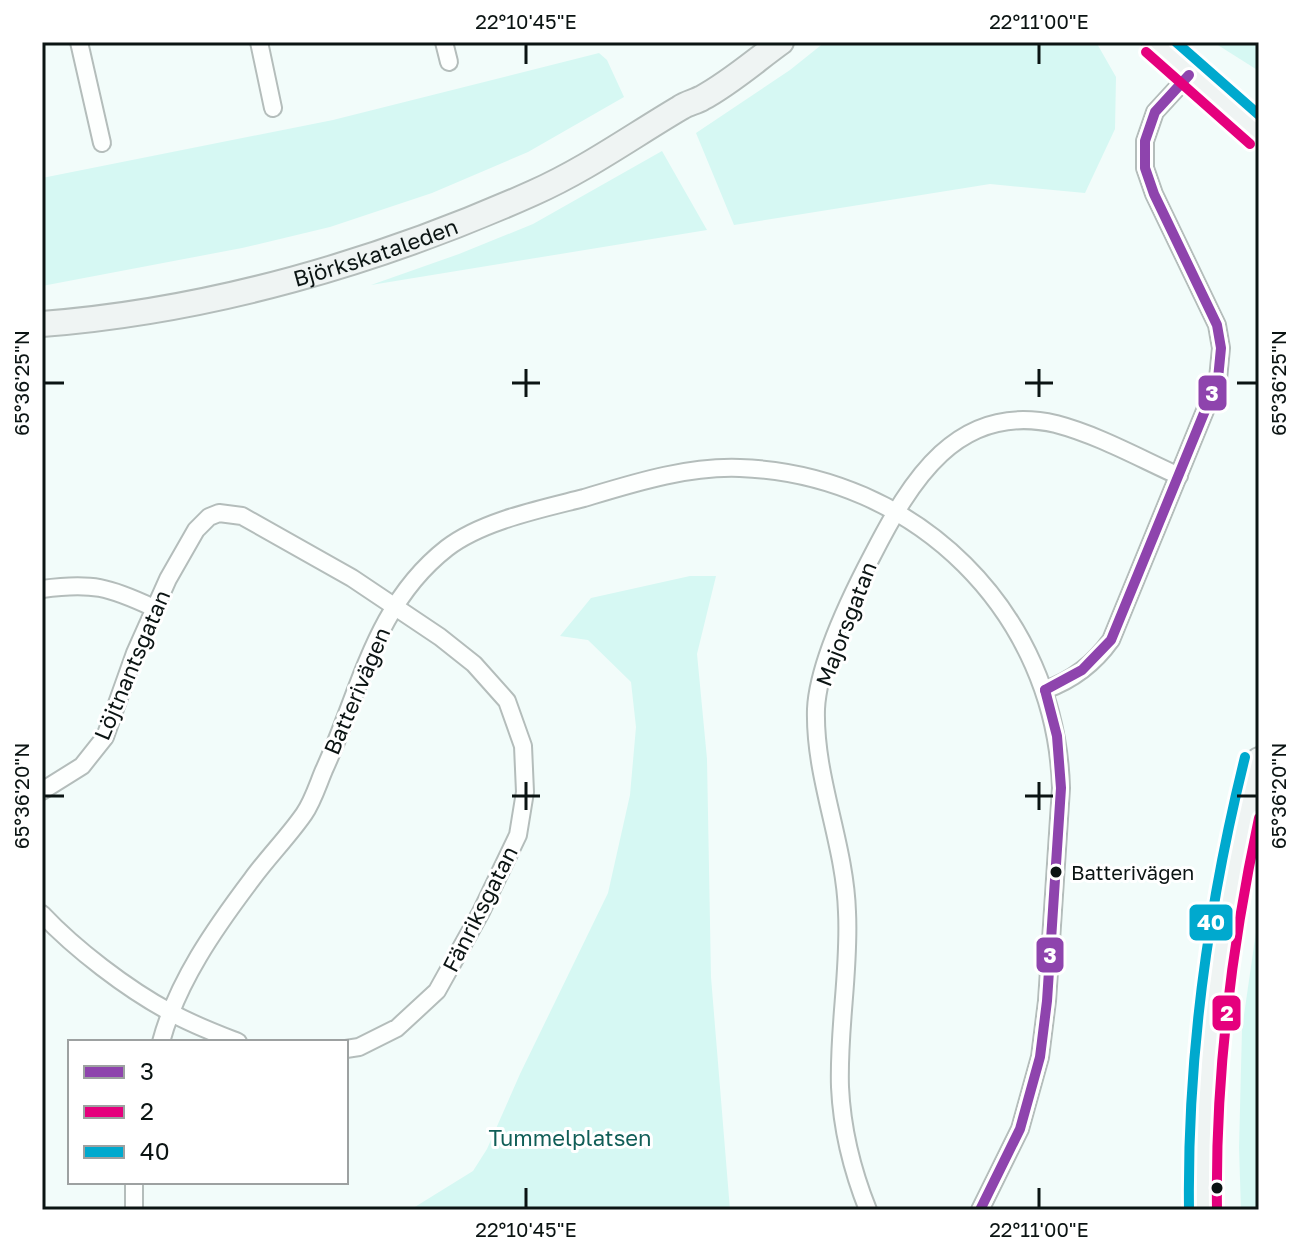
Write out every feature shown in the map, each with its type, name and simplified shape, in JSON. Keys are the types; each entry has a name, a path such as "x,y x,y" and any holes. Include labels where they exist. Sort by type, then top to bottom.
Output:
{"main road":[{"name":"Björkskataleden","path":"683,106 697,89 758,42"},
{"name":"Björkskataleden","path":"42,324 125,313 264,287 373,255 455,226 535,192 603,157 683,106 702,98 781,42"},
{"path":"1155,42 1259,134"},
{"path":"1203,1210 1201,1161 1209,1030 1243,820 1259,760"}],"street":[{"path":"79,42 102,143"},
{"path":"259,42 273,108"},
{"path":"444,42 449,62"},
{"path":"1045,690 1083,671 1100,656 1111,640 1218,379 1221,339 1211,310 1154,194 1145,168 1144,151 1155,112 1189,75"},
{"name":"Majorsgatan","path":"868,1210 855,1177 843,1119 841,1055 848,950 846,886 821,767 816,707 823,673 858,582 896,511 923,470 945,449 973,432 1024,421 1055,424 1179,476"},
{"name":"Batterivägen","path":"162,1040 182,986 206,944 252,878 305,812 336,743 362,670 394,606 414,578 428,565 450,546 481,530 546,508 688,471 740,468 793,474 860,492 896,511 965,564 1014,627 1045,690 1057,736 1061,788 1047,1001 1040,1057 1020,1129 980,1210"},
{"name":"Fänriksgatan","path":"204,521 219,513 242,516 352,578 394,606 474,664 507,701 523,746 525,792 518,835 481,912 437,991 397,1028 359,1047 348,1049"},
{"name":"Löjtnantsgatan","path":"42,791 82,766 105,737 154,608 184,549 204,521"},
{"path":"42,589 79,584 120,592 154,608"},
{"path":"42,914 131,989 171,1013 233,1040"},
{"path":"134,1184 134,1210"}],"green space":[{"path":"825,42 1096,42 1116,77 1115,129 1085,193 990,184 734,225 696,133 790,70"},
{"path":"1213,42 1259,42 1259,71"},
{"path":"599,53 607,60 624,97 528,152 432,193 330,227 242,248 42,286 42,178 333,120"},
{"path":"662,151 707,230 371,285 533,224"},
{"name":"Tummelplatsen","path":"690,576 716,576 697,654 707,759 711,977 730,1210 410,1210 473,1171 487,1149 608,893 630,795 636,727 631,682 588,640 560,636 591,598"},
{"path":"1259,911 1259,1210 1241,1210 1242,1029"}],"transit line":[{"name":"40","path":"1176,42 1259,115"},
{"name":"2","path":"1146,52 1250,144"},
{"name":"3","path":"1045,690 1082,670 1111,640 1218,379 1221,348 1217,325 1154,194 1145,168 1145,141 1155,112 1189,75"},
{"name":"3","path":"980,1210 1020,1129 1040,1057 1047,1001 1061,788 1057,736 1045,690"},
{"name":"40","path":"1189,1210 1192,1095 1202,982 1220,869 1245,757"},
{"name":"2","path":"1217,1210 1219,1111 1227,1013 1240,915 1259,818"}],"place":[{"name":"Batterivägen","path":"1056,872"}]}
